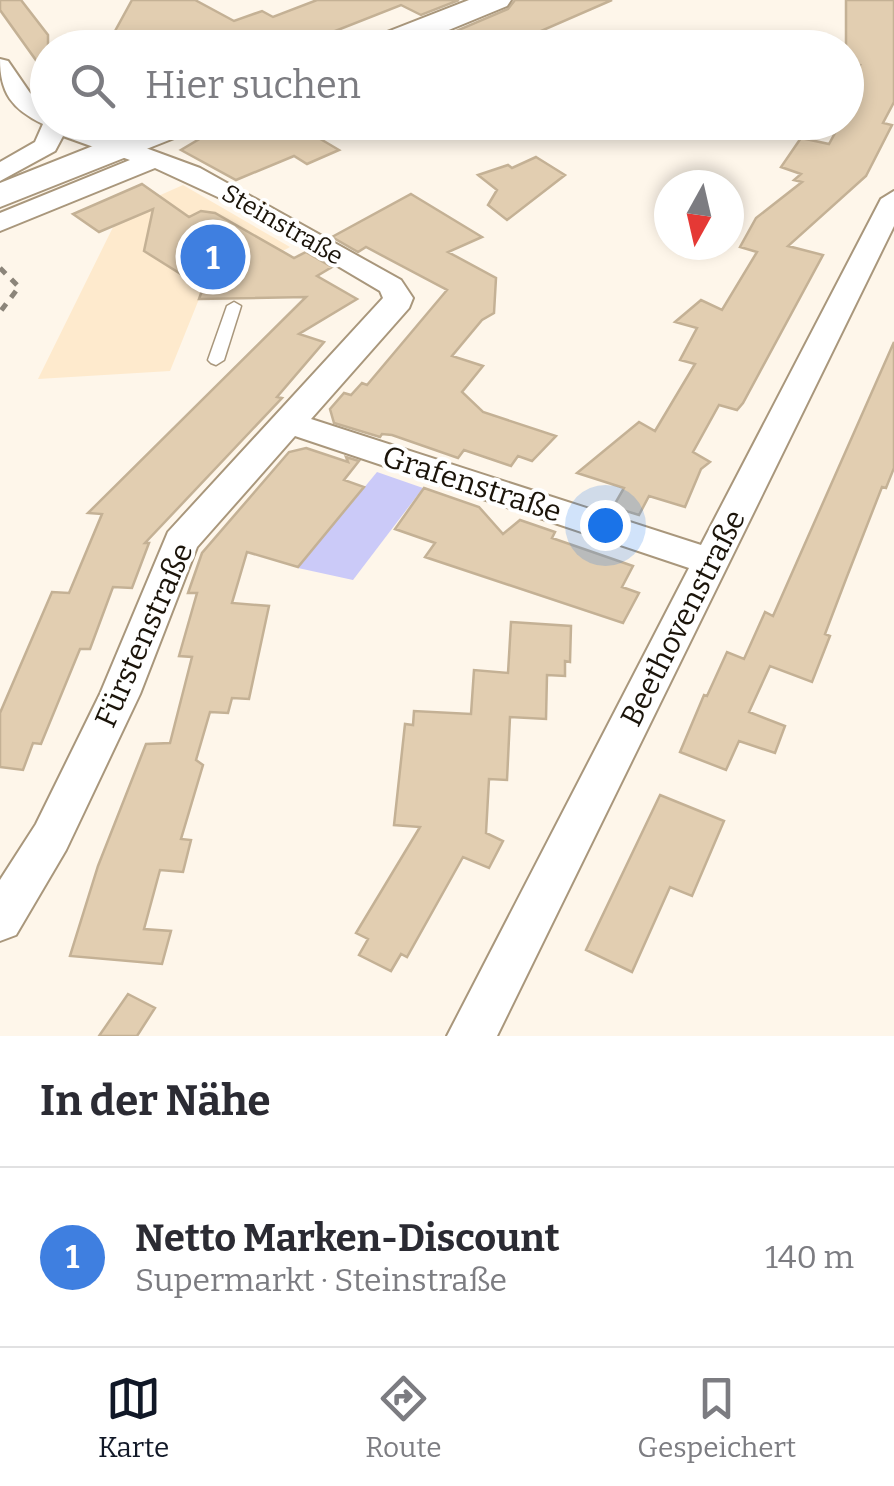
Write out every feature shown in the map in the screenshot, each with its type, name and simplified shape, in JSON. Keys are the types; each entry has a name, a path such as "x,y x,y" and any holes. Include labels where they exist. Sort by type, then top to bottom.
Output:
{"main road":[{"path":"411,30 458,6 496,0"},
{"path":"0,196 140,140"}],"street":[{"path":"0,66 20,98 30,105"},
{"path":"0,173 46,146 49,140"},
{"name":"Steinstraße","path":"94,140 116,150 157,158 222,189 391,286"},
{"path":"0,223 157,158"},
{"path":"0,183 50,177"},
{"name":"Beethovenstraße","path":"471,1036 894,199"},
{"name":"Fürstenstraße","path":"0,920 51,837 120,694 181,541 394,308 398,298 391,286"},
{"name":"Grafenstraße","path":"290,423 712,562"}],"lane":[{"path":"216,360 234,306"}],"path":[{"path":"0,268 19,286 0,312"}],"shaded area":[{"path":"183,185 290,247 246,271 275,291 262,298 199,299 170,371 38,379 120,213"},
{"path":"377,472 423,488 353,580 298,568"}],"building":[{"path":"0,0 21,0 44,30 30,30 30,52 0,10"},
{"path":"132,0 195,0 234,21 262,11 273,17 317,0 459,0 421,15 401,5 338,30 116,30"},
{"path":"515,0 612,0 543,30 458,30 508,9"},
{"path":"846,0 894,0 894,102 883,123 892,125 866,176 788,246 823,255 743,403 737,410 719,405 693,452 710,462 701,469 685,507 649,496 639,515 613,507 624,488 577,473 639,422 655,431 695,364 680,360 697,328 675,322 701,300 722,310 757,252 744,248 744,240 756,218 802,182 794,180 801,174 781,167 800,140 829,144 831,140 864,140 864,30 846,30"},
{"path":"198,140 322,140 339,150 307,164 294,156 236,180 181,150"},
{"path":"536,157 565,175 507,220 488,205 497,190 478,175 508,165 512,168"},
{"path":"142,184 189,217 201,211 215,213 294,258 306,252 332,267 317,276 357,299 299,334 324,342 277,397 282,398 145,543 149,543 132,588 113,587 90,649 80,649 41,744 33,743 23,770 0,767 0,713 52,592 69,593 102,514 88,513 306,297 199,299 203,288 144,251 153,209 99,232 73,214"},
{"path":"411,194 482,237 448,252 496,278 494,313 482,320 452,356 483,366 462,392 483,412 556,436 532,461 518,456 511,466 464,450 458,458 392,435 380,437 334,423 330,409 344,393 351,395 362,383 367,385 447,290 366,247 358,252 332,237"},
{"path":"894,342 894,468 886,488 882,487 846,579 812,682 770,666 749,712 785,726 775,753 739,741 726,770 680,752 727,652 744,659 765,612 773,616"},
{"path":"306,448 348,462 346,457 359,461 344,480 364,487 298,567 247,552 232,603 269,606 249,699 232,698 228,713 210,712 196,760 203,765 181,839 191,840 183,872 160,870 144,929 171,931 162,964 70,956 98,866 146,744 170,743 192,657 179,656 197,593 188,593 202,553 289,452"},
{"path":"424,488 479,507 503,534 520,520 555,532 552,538 633,566 622,587 639,593 623,623 425,557 435,543 395,529"},
{"path":"511,622 571,626 570,662 565,661 565,676 547,675 546,719 510,717 507,780 489,779 486,833 503,841 489,868 463,857 407,957 401,954 391,971 359,955 368,939 356,933 420,827 394,825 405,724 413,725 414,711 471,714 474,670 508,673"},
{"path":"660,795 724,821 692,896 670,887 632,972 586,950"},
{"path":"128,994 155,1008 137,1036 99,1036"}],"place":[{"name":"Netto Marken-Discount","path":"213,257"}]}
